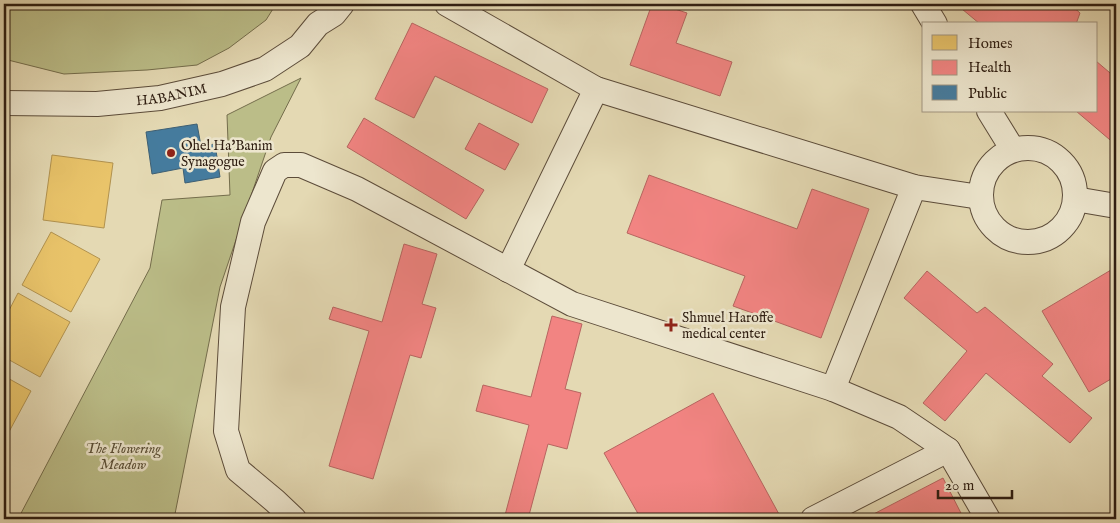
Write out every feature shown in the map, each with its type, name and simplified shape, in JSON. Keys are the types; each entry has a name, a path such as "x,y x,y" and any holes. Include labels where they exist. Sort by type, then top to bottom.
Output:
{"street":[{"name":"HABANIM","path":"4,103 97,104 160,98 222,84 265,69 300,46 320,14 334,14 342,4"},
{"path":"447,4 596,89 914,187 980,197"},
{"path":"923,4 934,22"},
{"path":"508,270 596,89"},
{"path":"990,112 1013,150"},
{"path":"1028,148 1043,150 1057,158 1068,169 1074,184 1075,200 1071,215 1062,228 1049,237 1034,242 1018,241 1003,236 991,225 983,211 980,197 982,182 989,168 1013,150 1028,148"},
{"path":"294,519 238,470 226,431 233,307 253,222 275,171 284,165 301,165 326,174 572,304 833,389 899,416 948,450 988,519"},
{"path":"833,389 914,187"},
{"path":"1075,200 1116,206"},
{"path":"813,519 948,450"}],"green space":[{"path":"4,4 276,4 266,20 229,48 197,65 147,70 64,74 4,59"},
{"name":"The Flowering Meadow","path":"301,78 271,137 220,287 174,519 18,519 150,268 162,200 230,195 227,115"}],"building: Homes":[{"path":"52,155 113,163 104,228 43,220"},
{"path":"51,232 100,259 71,312 22,285"},
{"path":"18,293 70,322 40,377 4,357 4,320"},
{"path":"4,376 31,391 4,441"}],"building: Health":[{"path":"652,4 660,4 687,13 676,43 732,62 720,96 630,65"},
{"path":"956,4 1070,4 1080,13 1077,22 978,22"},
{"path":"412,23 548,89 532,123 435,76 414,118 375,99"},
{"path":"1098,63 1116,78 1116,145 1077,112 1098,112"},
{"path":"364,118 484,190 466,219 347,147"},
{"path":"479,123 519,144 505,170 465,149"},
{"path":"649,175 797,229 812,189 869,209 821,338 733,306 745,276 627,233"},
{"path":"404,244 437,254 422,304 436,308 421,358 410,355 373,479 329,466 369,331 329,319 333,307 382,322"},
{"path":"1116,267 1116,376 1089,392 1042,311"},
{"path":"927,271 977,313 985,307 1053,364 1042,376 1092,418 1070,443 986,373 945,421 923,403 967,351 904,298"},
{"path":"552,316 582,324 565,389 581,393 567,449 548,444 528,519 504,519 529,425 476,411 483,385 531,397"},
{"path":"713,393 780,516 774,519 641,519 604,453"},
{"path":"943,478 964,519 864,519"}],"building: Public":[{"path":"197,124 201,146 215,144 220,177 185,183 183,168 152,174 146,132"}],"place":[{"name":"Ohel Ha'Banim Synagogue","path":"171,153"},
{"name":"Shmuel Haroffe medical center","path":"671,325"}]}
